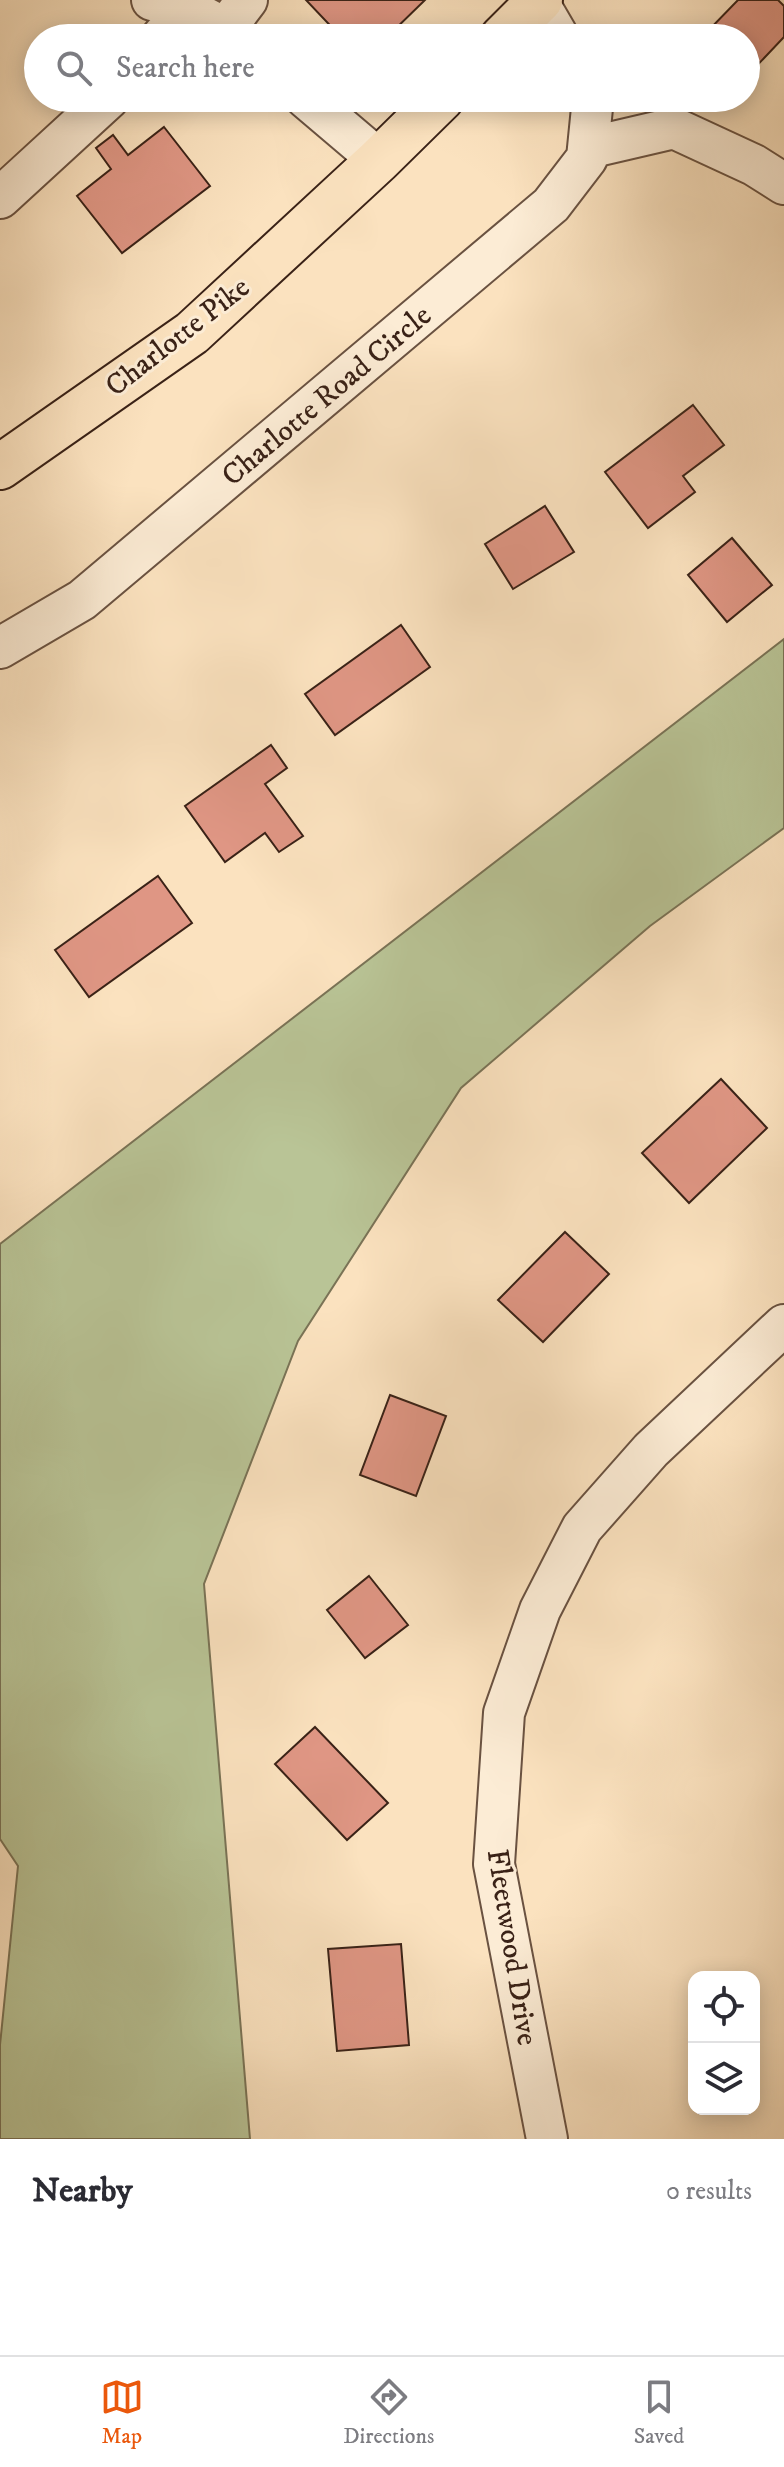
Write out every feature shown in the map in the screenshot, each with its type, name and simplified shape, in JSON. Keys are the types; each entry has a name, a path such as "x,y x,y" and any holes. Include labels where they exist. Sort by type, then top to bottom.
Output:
{"main road":[{"path":"527,24 546,13"},
{"name":"Charlotte Pike","path":"0,467 192,333 428,112"}],"street":[{"path":"164,24 169,4 236,22"},
{"path":"0,198 94,112"},
{"path":"322,112 379,160"},
{"name":"Charlotte Road Circle","path":"0,648 82,600 551,205 587,158 592,112"},
{"path":"588,148 674,128 754,165 784,184"},
{"name":"Fleetwood Drive","path":"547,2139 494,1864 504,1713 540,1610 582,1528 651,1450 784,1325"}],"green space":[{"path":"784,639 784,828 650,926 461,1088 298,1341 204,1584 250,2139 0,2139 0,2045 18,1866 0,1839 0,1244"}],"building":[{"path":"306,0 425,0 400,24 329,24"},
{"path":"738,0 778,0 784,6 784,37 760,62 760,24 715,24"},
{"path":"164,127 210,186 122,253 77,196 111,169 96,148 113,135 128,155"},
{"path":"693,405 724,445 683,476 695,492 648,528 605,472"},
{"path":"545,506 574,552 513,589 485,544"},
{"path":"732,538 772,585 727,622 688,575"},
{"path":"401,625 430,667 335,735 305,694"},
{"path":"271,745 287,768 265,784 303,836 279,852 265,833 225,862 185,806"},
{"path":"158,876 192,923 89,997 55,950"},
{"path":"721,1079 767,1128 689,1203 642,1153"},
{"path":"565,1232 609,1274 543,1342 498,1300"},
{"path":"390,1395 446,1416 416,1496 360,1475"},
{"path":"369,1576 408,1625 365,1658 327,1610"},
{"path":"315,1727 388,1803 347,1840 275,1764"},
{"path":"401,1944 409,2045 337,2051 328,1949"}]}
